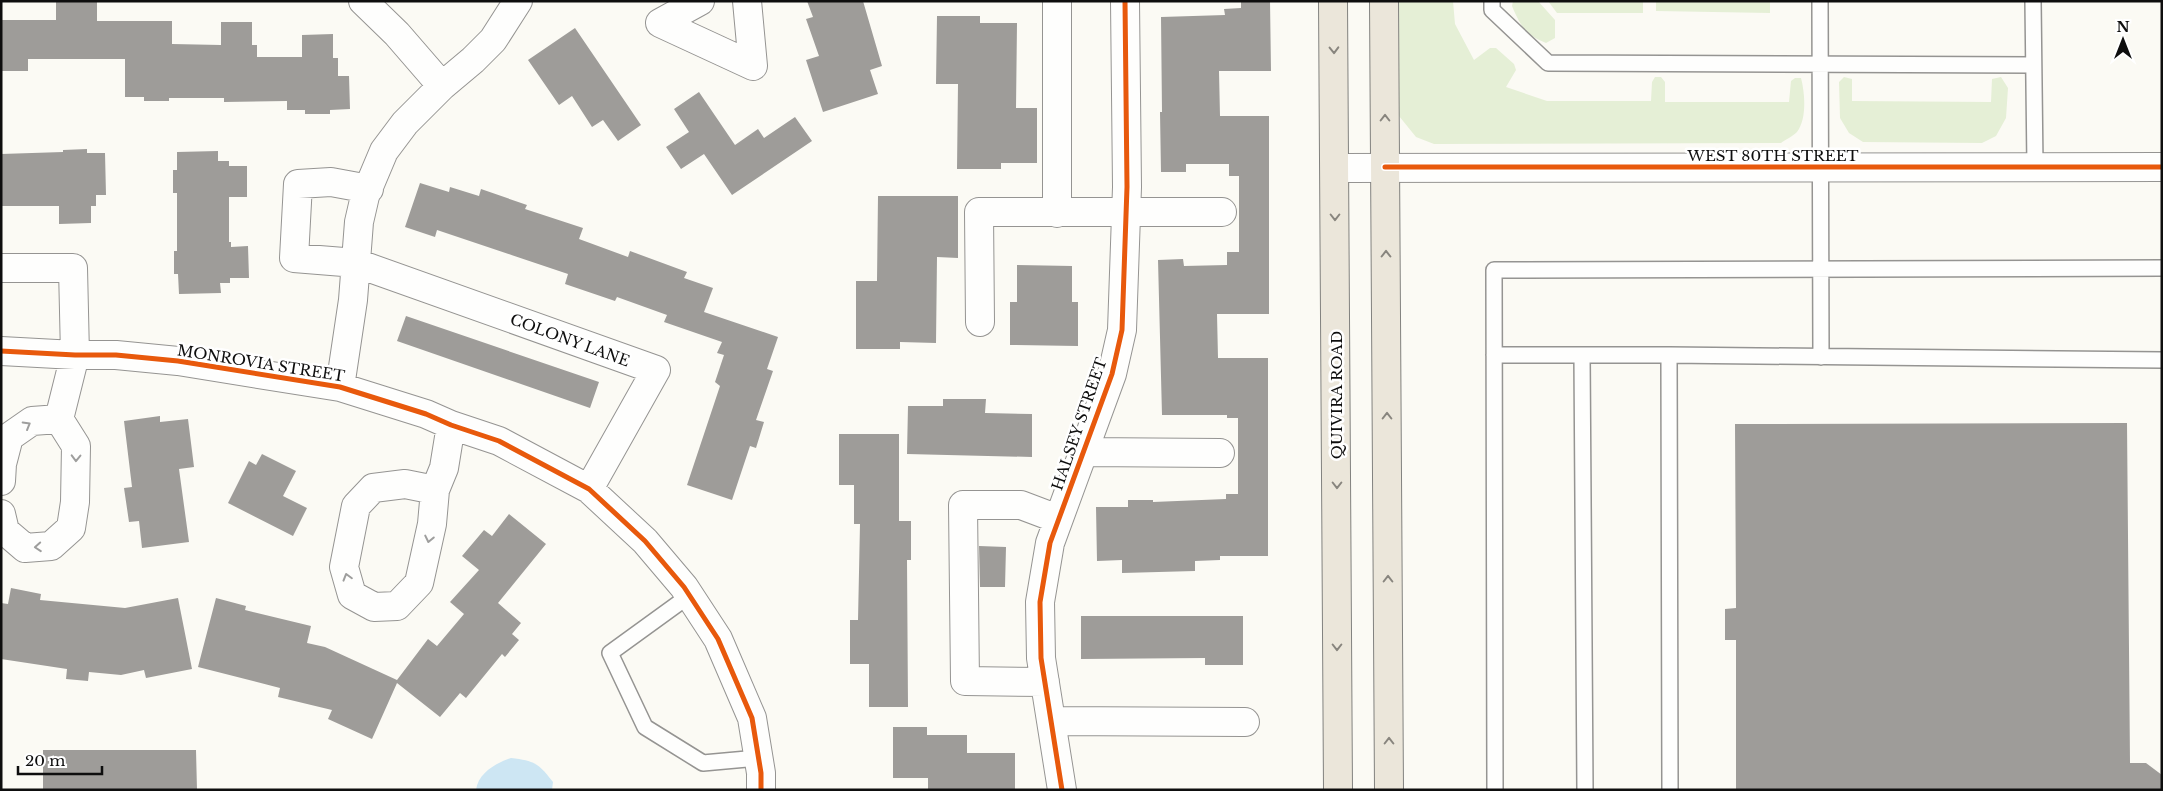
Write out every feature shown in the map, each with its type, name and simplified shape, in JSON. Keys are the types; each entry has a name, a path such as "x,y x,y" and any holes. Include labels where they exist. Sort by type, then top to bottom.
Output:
{"main road":[{"name":"QUIVIRA ROAD","path":"1333,1 1338,790"},
{"path":"1384,1 1389,790"}],"street":[{"path":"363,1 398,34 442,86"},
{"path":"340,387 353,300 359,222 369,189 384,151 405,123 442,86 493,40 518,1"},
{"path":"700,1 660,23 753,66 747,1"},
{"path":"1057,1 1057,213"},
{"name":"HALSEY STREET","path":"1062,790 1041,658 1040,602 1050,543 1112,374 1122,330 1127,213 1125,1"},
{"name":"WEST 80TH STREET","path":"1335,168 2162,167"},
{"path":"356,263 294,258 298,184 331,182 369,189"},
{"path":"980,322 979,212 1222,212"},
{"name":"COLONY LANE","path":"356,263 656,370 589,489"},
{"path":"1,268 73,268 74,355 59,419 76,446 75,502 71,528 51,546 25,548 5,531 1,514"},
{"name":"MONROVIA STREET","path":"1,351 116,355 178,361 340,387 426,414 451,425 499,441 589,489 645,541 690,595 718,639 752,718 761,790"},
{"path":"1,480 2,464 9,437 32,421 59,419"},
{"path":"434,490 405,484 373,488 356,506 344,567 352,594 374,607 397,606 419,583 432,524 434,490 444,468 451,425"},
{"path":"1084,452 1220,453"},
{"path":"1045,682 965,681 963,505 1021,505 1058,519"},
{"path":"1051,721 1245,722"}],"lane":[{"path":"1492,1 1492,10 1548,63 2033,65"},
{"path":"1820,1 1821,357"},
{"path":"2032,1 2035,167"},
{"path":"1495,790 1494,270 2162,268"},
{"path":"1494,355 2162,360"},
{"path":"1582,355 1585,790"},
{"path":"1669,355 1670,790"},
{"path":"690,595 610,653 645,727 703,762 758,758"}],"green space":[{"path":"1398,1 1453,1 1455,24 1474,60 1490,48 1496,48 1514,64 1516,70 1506,87 1547,101 1651,101 1652,82 1655,77 1661,77 1665,82 1665,102 1789,102 1791,81 1795,78 1801,78 1804,113 1800,127 1797,132 1781,143 1434,144 1416,137 1399,116"},
{"path":"1513,1 1538,1 1555,20 1555,38 1546,43 1528,33 1521,25 1515,13 1512,6"},
{"path":"1548,1 1643,1 1643,13 1557,13"},
{"path":"1656,1 1770,1 1770,13 1656,11"},
{"path":"1844,77 1852,79 1852,101 1991,102 1992,79 2001,77 2008,88 2006,118 1996,136 1982,143 1863,142 1849,133 1840,118 1839,82"}],"water":[{"path":"511,758 526,760 539,767 553,782 552,790 476,790 480,779 489,769"}],"building":[{"path":"97,1 97,21 172,21 172,44 221,45 221,22 252,22 252,45 257,45 257,57 302,57 302,35 333,34 333,58 338,58 338,76 349,76 350,109 330,110 330,114 305,114 305,110 287,110 287,101 224,102 224,98 169,98 169,101 144,101 144,97 125,97 125,59 28,59 28,71 1,71 1,20 56,20 56,2"},
{"path":"807,1 863,1 882,66 870,70 878,94 823,112 806,60 819,56 806,19 813,17"},
{"path":"1241,1 1270,1 1271,71 1219,71 1220,116 1269,116 1269,314 1217,314 1218,358 1268,358 1268,556 1220,556 1220,560 1195,561 1195,571 1122,573 1122,560 1097,561 1096,507 1128,507 1128,500 1153,500 1153,502 1226,499 1226,494 1238,494 1238,418 1227,418 1227,415 1162,415 1158,260 1183,259 1184,266 1227,265 1227,252 1239,252 1239,176 1229,176 1229,164 1186,164 1186,172 1161,172 1160,112 1162,112 1161,17 1225,15 1224,9 1241,8"},
{"path":"937,16 980,16 980,23 1017,23 1016,108 1037,108 1037,163 1001,163 1001,169 957,169 958,84 936,84"},
{"path":"575,28 641,125 618,141 603,120 592,127 572,96 559,105 528,60"},
{"path":"699,92 735,145 758,129 764,138 795,117 812,141 732,195 704,154 681,169 666,147 689,132 674,109"},
{"path":"87,149 87,153 105,153 106,195 96,195 96,206 91,206 91,223 59,224 59,206 1,206 1,154 63,152 63,150"},
{"path":"218,151 218,161 229,161 229,166 247,166 247,197 229,197 229,242 231,242 231,247 248,246 249,278 230,278 230,283 220,283 221,293 179,294 178,274 174,274 174,251 177,251 177,193 173,193 173,170 177,170 177,152"},
{"path":"420,183 449,192 450,187 479,196 481,189 527,205 525,209 583,228 579,239 628,257 630,251 687,272 684,278 713,288 704,312 778,337 767,369 773,371 756,420 764,422 756,448 750,446 732,500 687,485 720,386 715,382 724,355 717,353 722,342 664,322 667,315 617,297 615,301 565,284 568,274 437,230 435,237 405,227"},
{"path":"878,196 958,196 958,258 937,257 936,343 900,342 900,349 856,349 856,281 877,281"},
{"path":"1017,265 1072,266 1072,302 1078,302 1078,346 1010,345 1010,302 1017,302"},
{"path":"406,316 599,382 590,408 397,341"},
{"path":"943,399 986,399 985,413 1032,414 1032,457 907,454 908,406 943,406"},
{"path":"160,416 160,422 188,419 194,467 179,469 189,542 142,548 139,521 129,522 124,488 132,487 124,421"},
{"path":"2127,423 2130,763 2146,763 2162,775 2162,790 1736,790 1736,640 1725,640 1725,609 1736,608 1735,424"},
{"path":"839,434 899,434 899,521 911,521 911,560 907,560 908,707 869,707 869,664 850,664 850,620 858,620 860,524 854,524 854,485 839,485"},
{"path":"262,454 296,471 283,496 307,508 293,536 228,503 249,461 256,465"},
{"path":"509,514 546,544 498,603 521,623 512,634 519,640 505,657 502,654 466,698 460,693 440,717 397,683 372,739 328,719 332,710 278,697 280,688 198,667 216,598 246,606 245,610 311,626 307,643 325,647 397,680 428,639 437,646 464,614 450,602 479,570 462,556 484,530 492,536"},
{"path":"979,546 1006,547 1005,587 980,587"},
{"path":"11,588 41,594 40,600 125,608 178,598 192,669 146,678 144,670 121,675 89,672 88,681 66,679 67,669 1,659 1,603 8,604"},
{"path":"1081,616 1243,616 1243,665 1205,665 1205,658 1081,659"},
{"path":"893,727 927,727 927,735 967,735 967,753 1015,753 1015,790 928,789 928,778 893,778"},
{"path":"43,750 196,750 197,790 43,790"}],"cycle path":[{"path":"1062,790 1041,658 1040,602 1050,543 1112,374 1122,330 1127,187 1125,1"},
{"path":"1385,167 2162,167"},
{"path":"1,351 116,355 178,361 340,387 426,414 451,425 499,441 589,489 645,541 684,587 718,639 752,718 761,773 761,790"}]}
